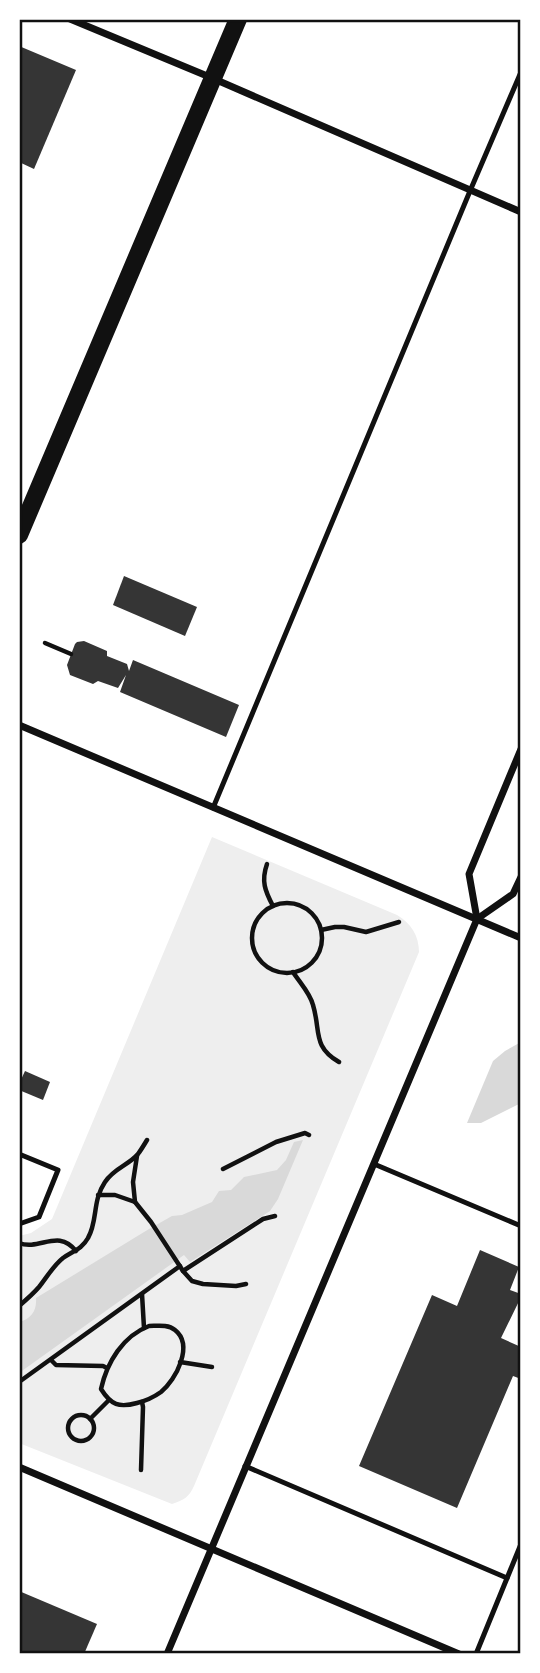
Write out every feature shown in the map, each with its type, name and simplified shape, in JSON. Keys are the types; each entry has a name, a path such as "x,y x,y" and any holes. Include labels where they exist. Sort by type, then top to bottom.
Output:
{"main road":[{"path":"19,535 238,19"}],"street":[{"path":"71,19 521,212"},
{"path":"19,725 521,937"},
{"path":"477,919 469,874 521,749"},
{"path":"167,1654 477,919 513,894 521,877"},
{"path":"19,1467 459,1654"}],"lane":[{"path":"213,808 521,72"},
{"path":"19,1154 58,1170 39,1217 19,1223"},
{"path":"374,1164 521,1226"},
{"path":"245,1466 507,1577"},
{"path":"475,1654 521,1544"}],"path":[{"path":"45,643 71,654"},
{"path":"267,864 263,882 273,906"},
{"path":"293,903 304,907 313,914 319,924 321,947 308,966 293,972 275,971 264,965 257,956 252,934 255,923 273,906 293,903"},
{"path":"321,930 344,927 366,932 399,922"},
{"path":"293,972 315,1009 319,1042 329,1057 339,1062"},
{"path":"223,1169 276,1142 305,1133 309,1135"},
{"path":"135,1202 133,1182 137,1156 147,1140"},
{"path":"19,1306 64,1257 82,1247 93,1227 98,1195 108,1178 137,1156"},
{"path":"98,1195 115,1195 135,1202 192,1281 236,1286 246,1284"},
{"path":"19,1382 142,1293 263,1219 275,1216"},
{"path":"19,1243 26,1245 64,1241 76,1251"},
{"path":"142,1293 144,1328"},
{"path":"169,1326 176,1330 182,1340 180,1362 169,1384 160,1392 142,1402 116,1405 101,1389 107,1368 122,1345 144,1328 169,1326"},
{"path":"51,1360 56,1366 107,1368"},
{"path":"180,1362 212,1367"},
{"path":"90,1419 109,1400"},
{"path":"141,1470 142,1402"},
{"path":"78,1415 90,1419 93,1431 90,1436 86,1440 76,1441 70,1435 69,1423 78,1415"}],"shaded area":[{"path":"212,837 397,915 413,930 419,952 194,1486 186,1498 172,1504 19,1443 19,1236 31,1233 52,1219"},
{"path":"521,1042 521,1103 481,1123 467,1123 493,1061"},
{"path":"303,1140 278,1199 270,1211 190,1262 184,1255 19,1373 19,1322 32,1314 36,1298 172,1216 182,1215 212,1202 219,1191 231,1190 244,1177 277,1170 286,1160 294,1142"}],"building":[{"path":"19,46 76,70 34,169 19,162"},
{"path":"124,576 197,607 185,636 113,605"},
{"path":"84,641 107,651 107,656 127,664 129,671 133,660 239,705 226,737 120,692 126,675 118,688 98,681 93,684 70,675 67,665 75,644"},
{"path":"25,1071 50,1082 43,1100 19,1090"},
{"path":"480,1250 519,1267 510,1290 521,1294 521,1297 501,1338 521,1347 521,1379 513,1376 457,1508 359,1466 432,1295 457,1306"},
{"path":"19,1591 97,1624 84,1654 19,1654"}]}
